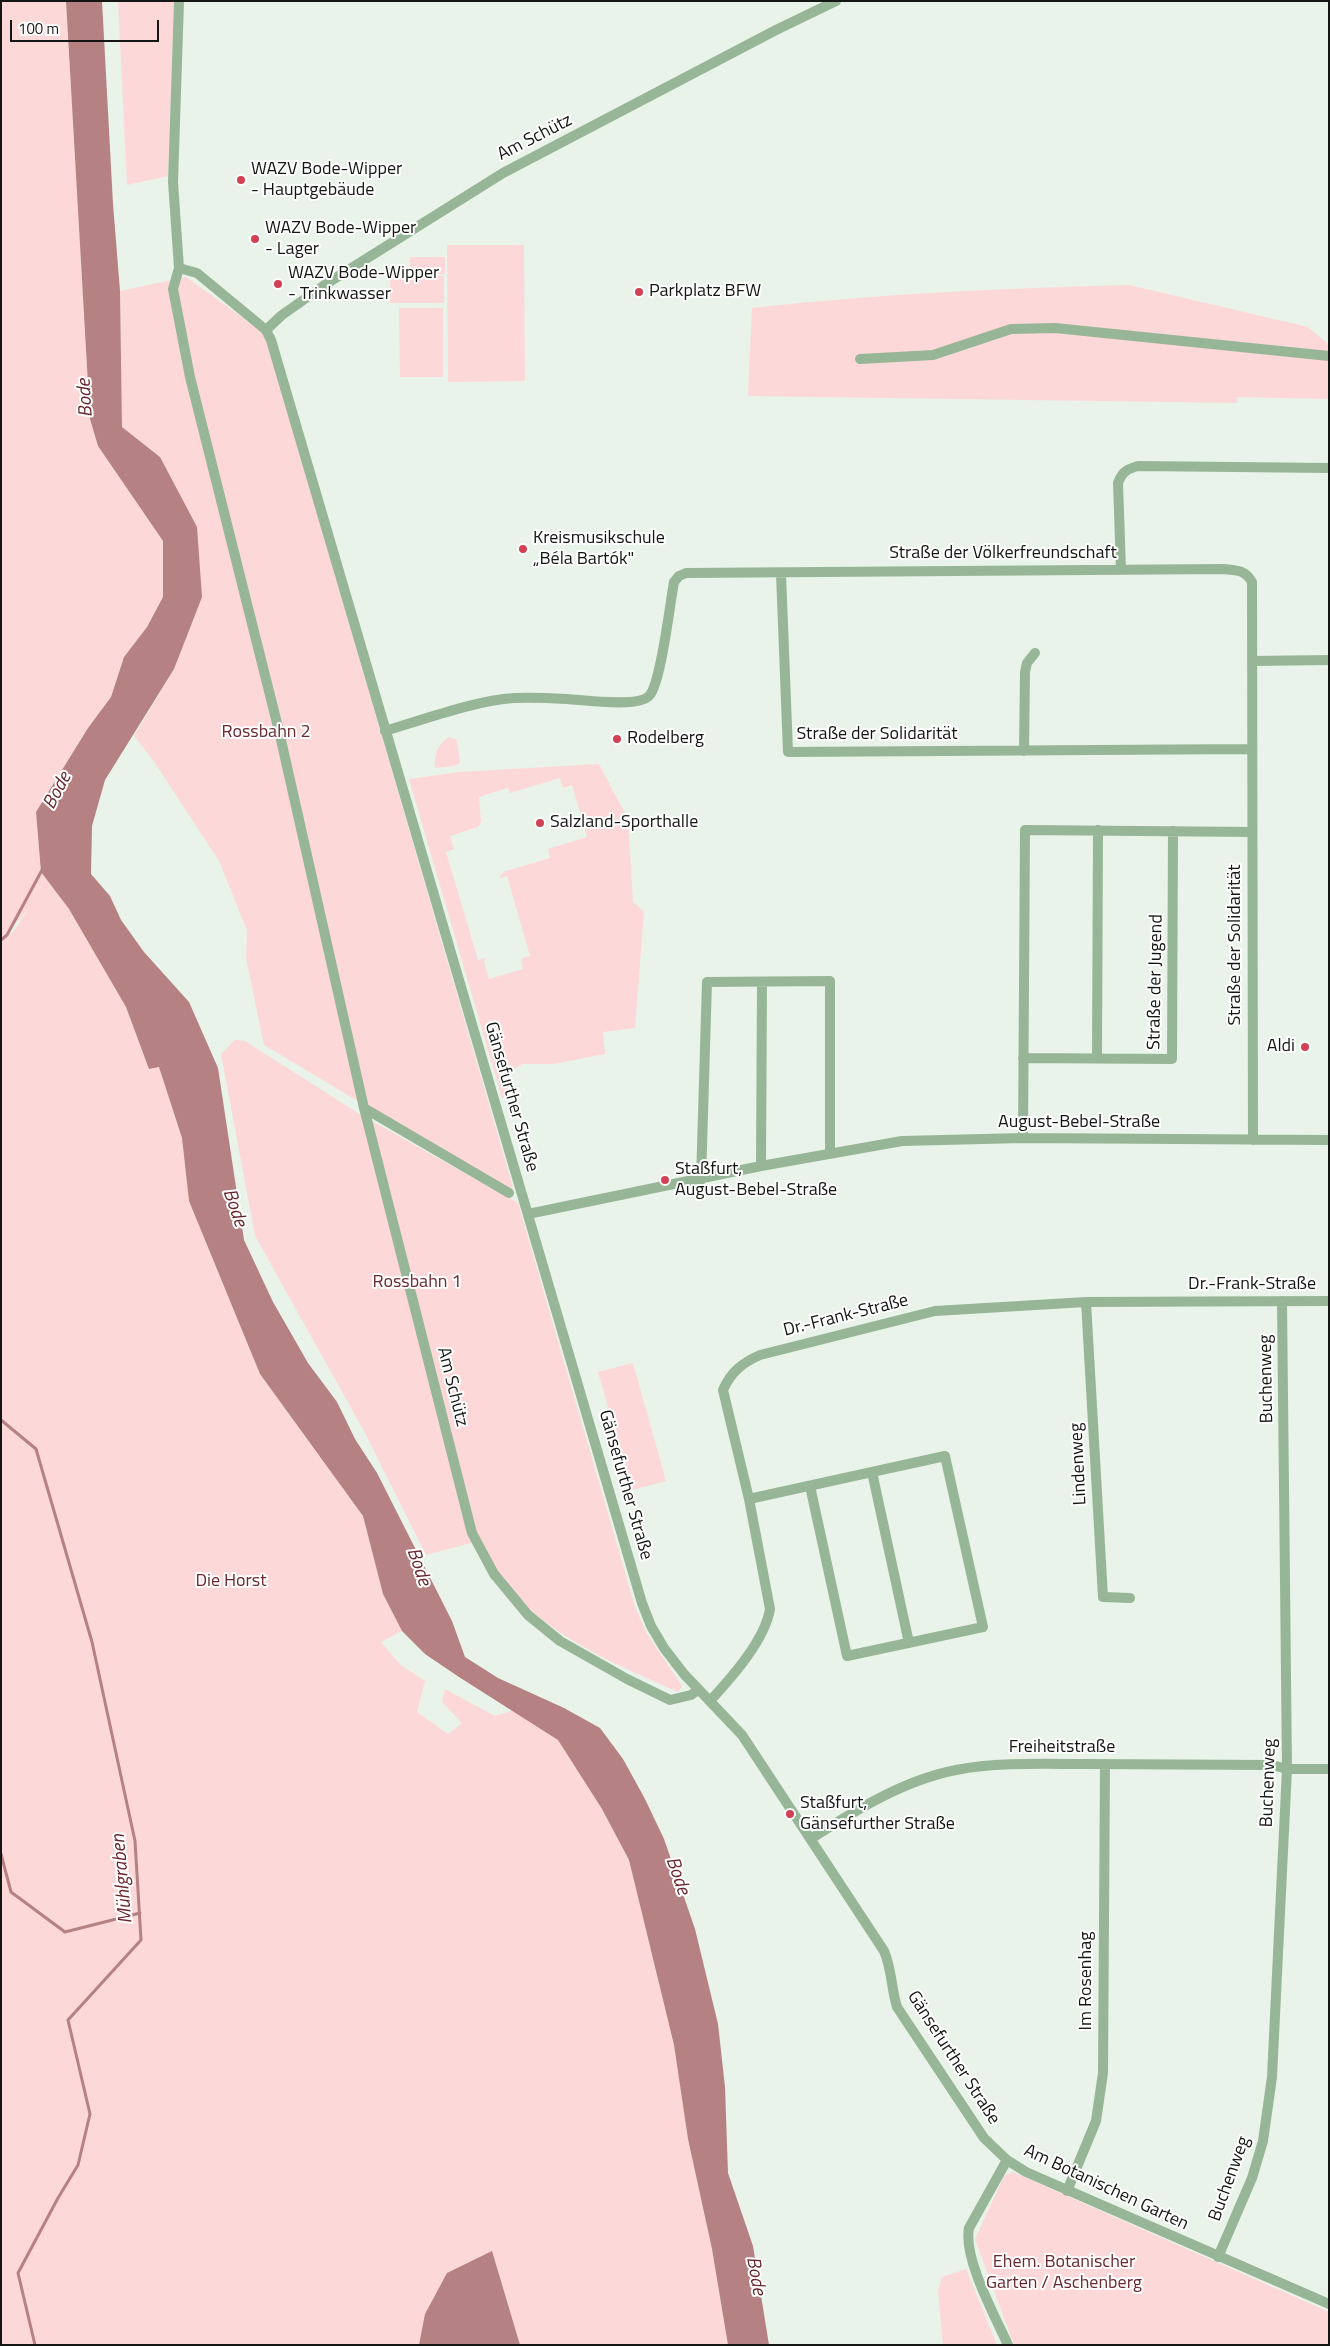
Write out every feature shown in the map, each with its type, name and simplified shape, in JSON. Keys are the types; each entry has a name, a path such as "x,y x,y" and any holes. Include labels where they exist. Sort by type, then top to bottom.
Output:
{"street":[{"name":"Am Schütz","path":"179,1 173,182 179,268 173,289 190,377 282,741 364,1108 472,1533 494,1574 528,1614 554,1636 627,1679 670,1700 683,1698 698,1690"},
{"name":"Am Schütz","path":"266,330 282,315 326,284 503,173 776,30 836,1"},
{"path":"179,268 197,273 266,330"},
{"path":"860,359 932,355 1011,329 1054,328 1329,356"},
{"name":"Gänsefurther Straße","path":"266,330 274,349 644,1610 664,1648 698,1690 742,1735 812,1838 884,1951 888,1959 891,1990 897,2007 975,2126 992,2147 1007,2160"},
{"path":"1121,570 1118,483 1121,474 1128,468 1138,466 1329,468"},
{"name":"Straße der Völkerfreundschaft","path":"781,574 947,570 1224,569"},
{"name":"Straße der Solidarität","path":"1224,569 1247,573 1252,582 1253,1140"},
{"path":"386,731 492,701 514,698 638,702 648,698 654,690 674,582 679,576 686,573 781,574"},
{"name":"Straße der Solidarität","path":"781,574 788,752 1251,749"},
{"path":"1024,751 1025,672 1027,663 1035,653"},
{"path":"1252,661 1329,660"},
{"path":"1023,1138 1025,830 1252,832"},
{"path":"1097,1058 1098,830"},
{"name":"Straße der Jugend","path":"1023,1058 1172,1059 1173,831"},
{"path":"701,1180 707,982 830,981 830,1154"},
{"path":"760,1166 762,983"},
{"path":"364,1108 509,1193"},
{"name":"August-Bebel-Straße","path":"528,1214 701,1180 760,1166 902,1141 1023,1138 1329,1140"},
{"name":"Buchenweg","path":"1218,2257 1252,2178 1263,2141 1272,2077 1287,1768 1282,1301"},
{"name":"Dr.-Frank-Straße","path":"710,1701 759,1638 768,1621 770,1599 723,1390 729,1378 746,1361 760,1355 935,1310 1086,1302 1329,1301"},
{"name":"Lindenweg","path":"1086,1302 1103,1597 1130,1598"},
{"path":"749,1499 945,1456 983,1627 848,1656 810,1486"},
{"path":"872,1472 909,1643"},
{"name":"Freiheitstraße","path":"812,1838 855,1811 903,1787 955,1770 1000,1765 1104,1764 1272,1766 1329,1769"},
{"name":"Im Rosenhag","path":"1067,2191 1096,2121 1103,2073 1104,1764"},
{"path":"1007,2160 969,2228 967,2238 972,2259 1008,2345"},
{"name":"Am Botanischen Garten","path":"1007,2160 1021,2170 1067,2191 1329,2304"}],"green space":[{"name":"Die Horst","path":"1,1 66,1 90,419 98,446 163,541 163,597 147,627 124,657 111,697 88,728 36,812 41,872 69,909 126,1007 149,1068 159,1066 182,1138 189,1201 260,1374 363,1516 383,1594 402,1631 381,1642 401,1665 425,1681 417,1712 448,1734 462,1723 442,1702 445,1689 495,1716 514,1710 558,1740 602,1809 629,1860 674,2045 688,2139 712,2249 728,2345 1,2345 1,940 13,932 27,911 1,939"},
{"path":"118,1 174,1 168,176 127,185"},
{"path":"447,245 524,245 525,381 448,382"},
{"path":"410,257 445,257 445,274 410,274"},
{"path":"390,276 444,276 444,303 390,303"},
{"name":"Rossbahn 2","path":"186,277 257,328 266,338 513,1187 512,1190 508,1191 264,1045 246,958 247,930 219,861 155,763 134,736 174,669 160,457 122,427 120,291"},
{"path":"1129,285 1308,327 1329,345 1329,399 1237,397 1237,403 748,396 752,308 940,292"},
{"path":"399,308 443,308 443,377 400,377"},
{"path":"449,737 457,740 460,763 454,766 435,768 437,750"},
{"path":"599,764 628,819 633,902 644,912 635,1028 603,1032 605,1054 554,1064 522,1064 508,1073 507,1097 502,1098 409,779 459,772","holes":["560,778 563,788 572,785 587,837 548,849 550,858 503,872 499,878 507,876 530,956 523,958 521,962 523,969 489,979 484,962 485,958 478,960 446,852 454,849 450,836 478,827 481,822 479,797 508,788 510,793"]},
{"name":"Rossbahn 1","path":"235,1040 245,1041 361,1115 518,1203 635,1607 647,1634 682,1686 678,1692 580,1645 536,1615 497,1575 478,1541 426,1555 365,1433 255,1236 221,1054"},
{"path":"633,1363 666,1481 632,1490 598,1372"},
{"name":"Ehem. Botanischer Garten / Aschenberg","path":"1013,2172 1329,2312 1329,2345 1014,2345 975,2239 1004,2176"},
{"path":"966,2269 997,2345 943,2345 938,2291 942,2277"}],"water":[{"name":"Bode","path":"66,1 102,1 113,204 120,291 122,427 160,457 197,527 202,597 174,669 105,780 92,826 91,874 110,896 121,920 144,952 189,1002 218,1068 244,1240 273,1302 308,1363 337,1402 355,1439 377,1473 452,1621 465,1657 498,1678 564,1708 600,1728 623,1759 664,1839 695,1929 718,2024 725,2087 728,2173 753,2246 769,2345 728,2345 712,2249 688,2139 674,2045 629,1860 602,1809 558,1740 425,1654 402,1631 383,1594 363,1516 260,1374 189,1201 182,1138 159,1067 149,1069 126,1007 69,909 41,872 36,812 88,728 111,697 124,657 147,627 163,597 163,541 98,446 90,419"},
{"path":"492,2251 520,2345 419,2345 425,2314 447,2273"}],"waterway":[{"name":"Mühlgraben","path":"1,940 7,935 42,870"},
{"name":"Mühlgraben","path":"1,1420 36,1449 92,1642 135,1841 141,1940 68,2020 90,2114 78,2165 18,2273 35,2345"},
{"path":"1,1854 11,1892 65,1932 140,1913"}],"place":[{"name":"WAZV Bode-Wipper - Hauptgebäude","path":"241,180"},
{"name":"WAZV Bode-Wipper - Lager","path":"255,239"},
{"name":"WAZV Bode-Wipper - Trinkwasser","path":"278,284"},
{"name":"Parkplatz BFW","path":"639,292"},
{"name":"Kreismusikschule „Béla Bartók\"","path":"523,549"},
{"name":"Rodelberg","path":"617,739"},
{"name":"Salzland-Sporthalle","path":"540,823"},
{"name":"Aldi","path":"1305,1047"},
{"name":"Staßfurt, August-Bebel-Straße","path":"665,1180"},
{"name":"Staßfurt, Gänsefurther Straße","path":"790,1814"}]}
